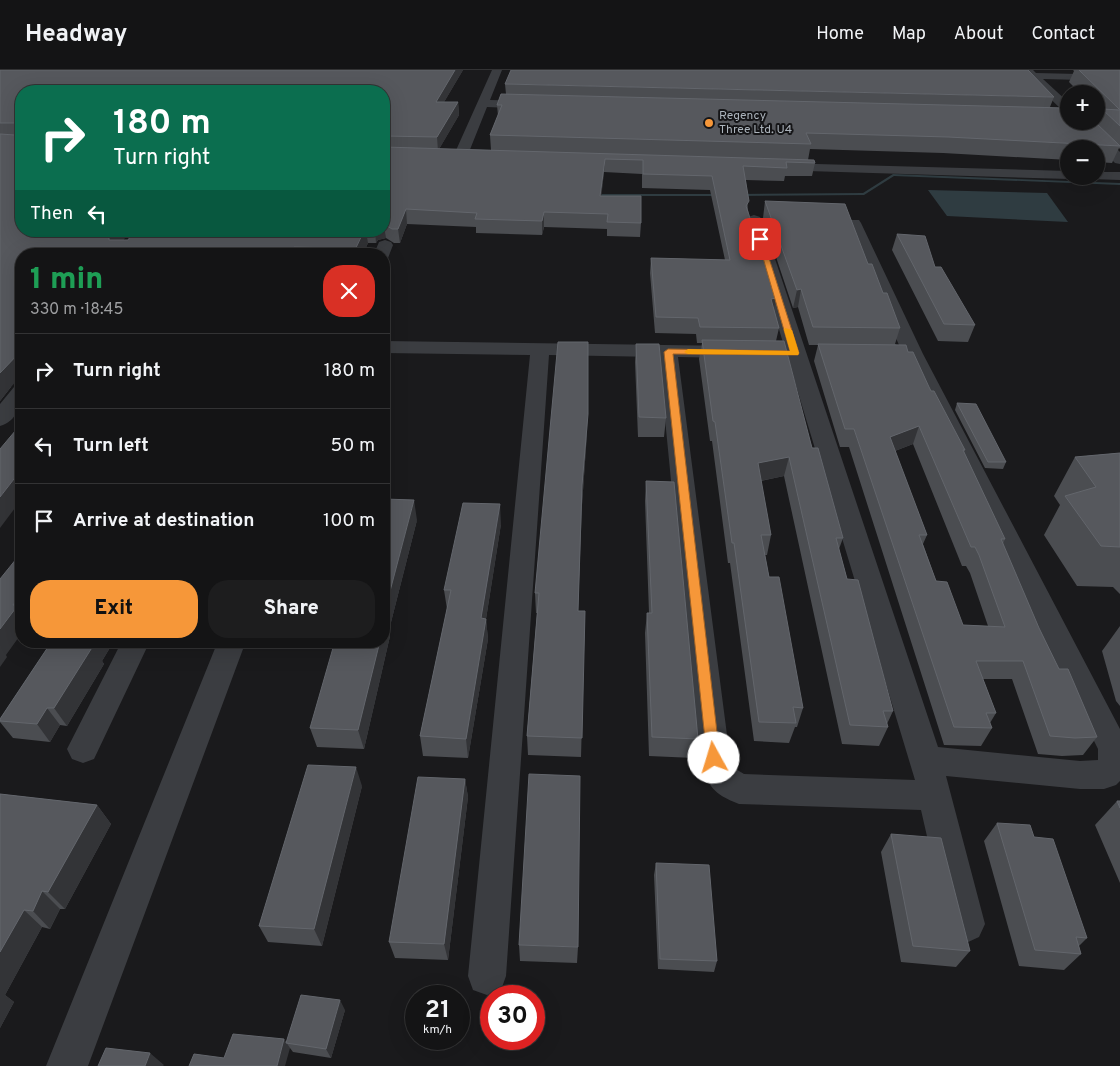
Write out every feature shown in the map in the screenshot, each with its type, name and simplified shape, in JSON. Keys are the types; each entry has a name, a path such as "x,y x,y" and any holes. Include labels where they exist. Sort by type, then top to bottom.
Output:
{"street":[{"path":"480,158 455,157 483,104 498,70"},
{"path":"986,75 1030,73 1120,78"},
{"path":"1030,73 1060,109"},
{"path":"483,104 542,105"},
{"path":"1089,130 1120,160"},
{"path":"769,166 1060,175"},
{"path":"1105,176 1120,176"},
{"path":"754,220 785,353 926,760 966,924"},
{"path":"853,224 903,354 1114,748 1114,766 1104,776 1042,772 926,760"},
{"path":"390,347 785,353"},
{"path":"487,976 540,350"},
{"path":"668,352 714,758 721,777 739,789 936,796"},
{"path":"0,419 15,399"},
{"path":"83,750 133,648"},
{"path":"67,1066 229,648"}],"shaded area":[{"path":"928,190 1047,193 1068,222 947,216"}],"building":[{"path":"0,70 455,70 436,102 458,102 437,137 390,136 390,85 15,85 15,123 0,123"},
{"path":"511,70 1028,70 1054,97 505,84"},
{"path":"1079,70 1120,70 1120,110 1105,95 1105,85 1094,85"},
{"path":"501,94 1060,108 1060,130 1103,130 1120,146 1105,145 1105,140 1060,140 1060,143 948,137 806,133 811,144 490,135 502,105 497,105"},
{"path":"1105,109 1120,110 1120,126 1105,112"},
{"path":"0,134 15,135 15,237 110,237 109,240 128,240 130,237 361,237 356,248 15,248 15,357 0,373"},
{"path":"390,147 814,160 815,163 786,162 787,168 743,166 749,201 746,206 776,298 771,299 779,328 700,327 698,318 656,317 651,258 730,260 712,176 643,174 643,160 605,159 600,196 641,196 641,223 607,222 608,214 544,212 542,221 475,219 477,213 406,209 398,229 390,228"},
{"path":"765,201 845,204 868,264 872,264 883,293 887,293 900,328 813,327 801,289 797,290"},
{"path":"897,234 925,236 935,267 941,267 975,325 944,324"},
{"path":"702,340 784,341 812,448 818,448 843,538 836,538 847,579 858,580 893,711 883,711 888,727 850,725 789,457 758,463 771,535 761,535 769,577 779,577 803,708 793,707 796,723 759,722 734,543 732,543"},
{"path":"558,342 588,342 588,414 582,485 578,611 585,611 582,738 527,736 539,593 535,593"},
{"path":"636,344 659,344 666,418 639,417"},
{"path":"818,344 906,345 908,352 913,352 931,391 934,391 965,450 963,450 1005,539 1001,539 1039,628 1059,669 1068,669 1097,737 1050,736 1023,661 976,661 996,713 986,713 992,728 954,727 854,429 845,429","holes":["919,426 971,547 975,547 979,555 1005,627 963,625 947,582 936,581 919,535 927,535 890,437"]},
{"path":"957,403 976,404 1006,462 988,462"},
{"path":"15,431 15,478 0,497 0,449"},
{"path":"1120,453 1120,547 1101,546 1065,496 1096,487 1075,457"},
{"path":"646,481 674,482 698,739 652,737 647,613 652,613"},
{"path":"390,499 414,500 390,591"},
{"path":"463,503 500,504 481,618 486,619 466,739 420,736 451,590 444,590"},
{"path":"15,560 15,602 13,605 15,605 15,609 0,629 0,579"},
{"path":"47,648 92,648 54,708 47,708 37,724 0,721"},
{"path":"333,648 378,648 358,730 310,728"},
{"path":"308,765 356,767 314,929 259,926"},
{"path":"529,774 580,776 578,947 519,945"},
{"path":"418,777 465,779 444,944 389,942"},
{"path":"0,794 97,805 48,892 42,891 33,911 24,910 0,952"},
{"path":"997,823 1030,825 1034,837 1053,839 1087,938 1076,937 1081,954 1035,950"},
{"path":"891,834 941,838 970,951 913,946"},
{"path":"656,863 709,865 717,961 660,959"},
{"path":"301,995 340,1000 326,1049 286,1043"},
{"path":"233,1034 284,1039 277,1066 189,1066 194,1054 224,1058"},
{"path":"106,1048 150,1053 145,1066 98,1066"}],"waterway":[{"path":"738,195 864,194 893,175 1120,184"},
{"path":"593,195 721,195"}],"slow traffic":[{"path":"688,352 795,353 788,330"}],"place":[{"name":"Regency Three Ltd. U4","path":"709,123"}],"route":[{"path":"714,758 668,352 795,353 760,239"}]}
